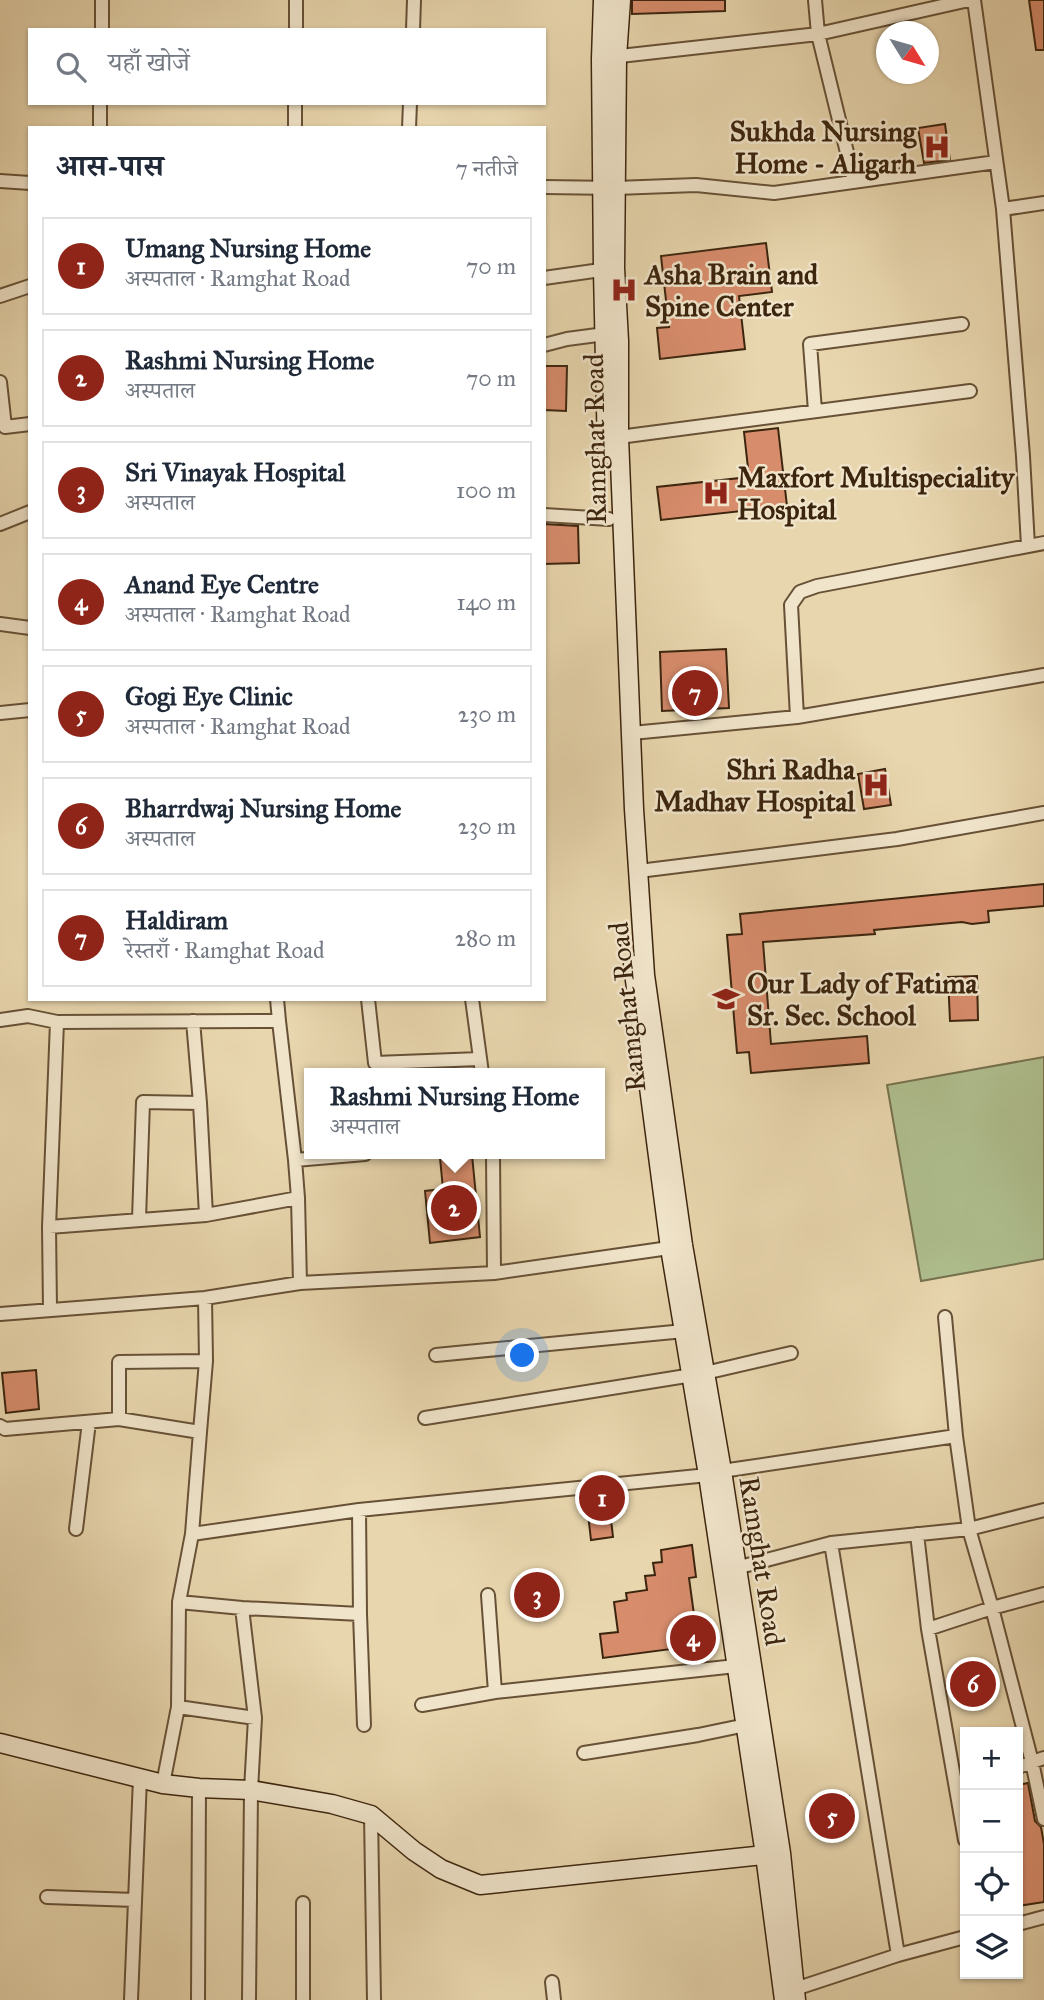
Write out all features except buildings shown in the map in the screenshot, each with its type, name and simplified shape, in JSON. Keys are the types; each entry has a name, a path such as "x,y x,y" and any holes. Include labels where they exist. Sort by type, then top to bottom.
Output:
{"main road":[{"name":"Ramghat Road","path":"603,0 609,58 609,269 605,334 609,519 622,810 633,976 715,1473 736,1666 773,1854"},
{"name":"Ramghat Road","path":"609,58 621,0"},
{"name":"Ramghat Road","path":"609,269 619,341 621,519 634,809 645,975 684,1331 699,1374"},
{"name":"Ramghat Road","path":"715,1473 736,1569 792,1996"},
{"path":"0,1743 163,1784 251,1790 332,1804 371,1815 414,1851 441,1869 480,1885 773,1854"}],"street":[{"path":"102,0 102,28"},
{"path":"296,0 296,28"},
{"path":"413,28 414,0"},
{"path":"815,0 818,34 853,181"},
{"path":"609,58 818,34 971,0 1003,209 1028,546"},
{"path":"100,105 100,126"},
{"path":"295,105 295,126"},
{"path":"409,126 410,105"},
{"path":"546,187 696,185 774,193 996,162"},
{"path":"0,181 28,183"},
{"path":"1003,209 1044,202"},
{"path":"546,278 609,269"},
{"path":"0,296 28,287"},
{"path":"815,411 810,344 962,324"},
{"path":"546,344 605,334"},
{"path":"0,382 3,427 28,424"},
{"path":"619,436 970,391"},
{"path":"0,524 28,513"},
{"path":"546,515 609,519"},
{"path":"797,716 791,605 800,592 817,586 1044,543"},
{"path":"0,624 28,628"},
{"path":"632,733 797,716 1044,675"},
{"path":"0,713 28,710"},
{"path":"639,871 897,839 1044,813"},
{"path":"277,1001 295,1160 300,1283"},
{"path":"368,1001 375,1063 480,1059"},
{"path":"472,1001 481,1068"},
{"path":"0,1020 28,1016 57,1022 279,1021"},
{"path":"193,1021 206,1215"},
{"path":"50,1309 49,1227 57,1022"},
{"path":"139,1219 143,1102 200,1103"},
{"path":"295,1160 307,1159"},
{"path":"493,1159 494,1273"},
{"path":"49,1227 206,1215 298,1198"},
{"path":"0,1314 205,1298 300,1283 494,1273 676,1247"},
{"path":"163,1784 178,1707 179,1602 192,1534 206,1360 205,1298"},
{"path":"945,1317 956,1436 969,1529 1038,1760 1044,1819"},
{"path":"436,1355 684,1331"},
{"path":"425,1418 699,1374 791,1353"},
{"path":"119,1419 118,1362 206,1360"},
{"path":"0,1426 5,1429 119,1419 200,1432"},
{"path":"76,1529 89,1422"},
{"path":"192,1534 359,1510 715,1473 956,1436"},
{"path":"359,1510 365,1725"},
{"path":"736,1569 831,1543 969,1529 1044,1510"},
{"path":"917,1534 928,1629 960,1784"},
{"path":"831,1543 898,1955"},
{"path":"928,1629 1044,1594"},
{"path":"488,1595 495,1692"},
{"path":"179,1602 360,1614"},
{"path":"242,1608 255,1718 251,1790 249,2000"},
{"path":"422,1705 495,1692 736,1666"},
{"path":"178,1707 255,1718"},
{"path":"584,1753 746,1725"},
{"path":"131,2000 140,1778"},
{"path":"198,2000 199,1788"},
{"path":"371,1815 374,2000"},
{"path":"47,1897 135,1900"},
{"path":"303,1903 303,2000"},
{"path":"1023,1923 1044,1917"},
{"path":"792,1996 898,1955 960,1938"},
{"path":"552,1982 554,2000"}],"green space":[{"path":"1044,1057 1044,1259 921,1281 887,1085"}],"place":[{"name":"Sukhda Nursing Home - Aligarh","path":"937,147"},
{"name":"Asha Brain and Spine Center","path":"624,290"},
{"name":"Maxfort Multispeciality Hospital","path":"716,493"},
{"name":"Haldiram","path":"695,693"},
{"name":"Shri Radha Madhav Hospital","path":"876,785"},
{"name":"Our Lady of Fatima Sr. Sec. School","path":"726,999"},
{"name":"Rashmi Nursing Home","path":"454,1208"},
{"name":"Umang Nursing Home","path":"602,1498"},
{"name":"Sri Vinayak Hospital","path":"537,1595"},
{"name":"Anand Eye Centre","path":"693,1638"},
{"name":"Bharrdwaj Nursing Home","path":"973,1684"},
{"name":"Gogi Eye Clinic","path":"832,1816"}]}
